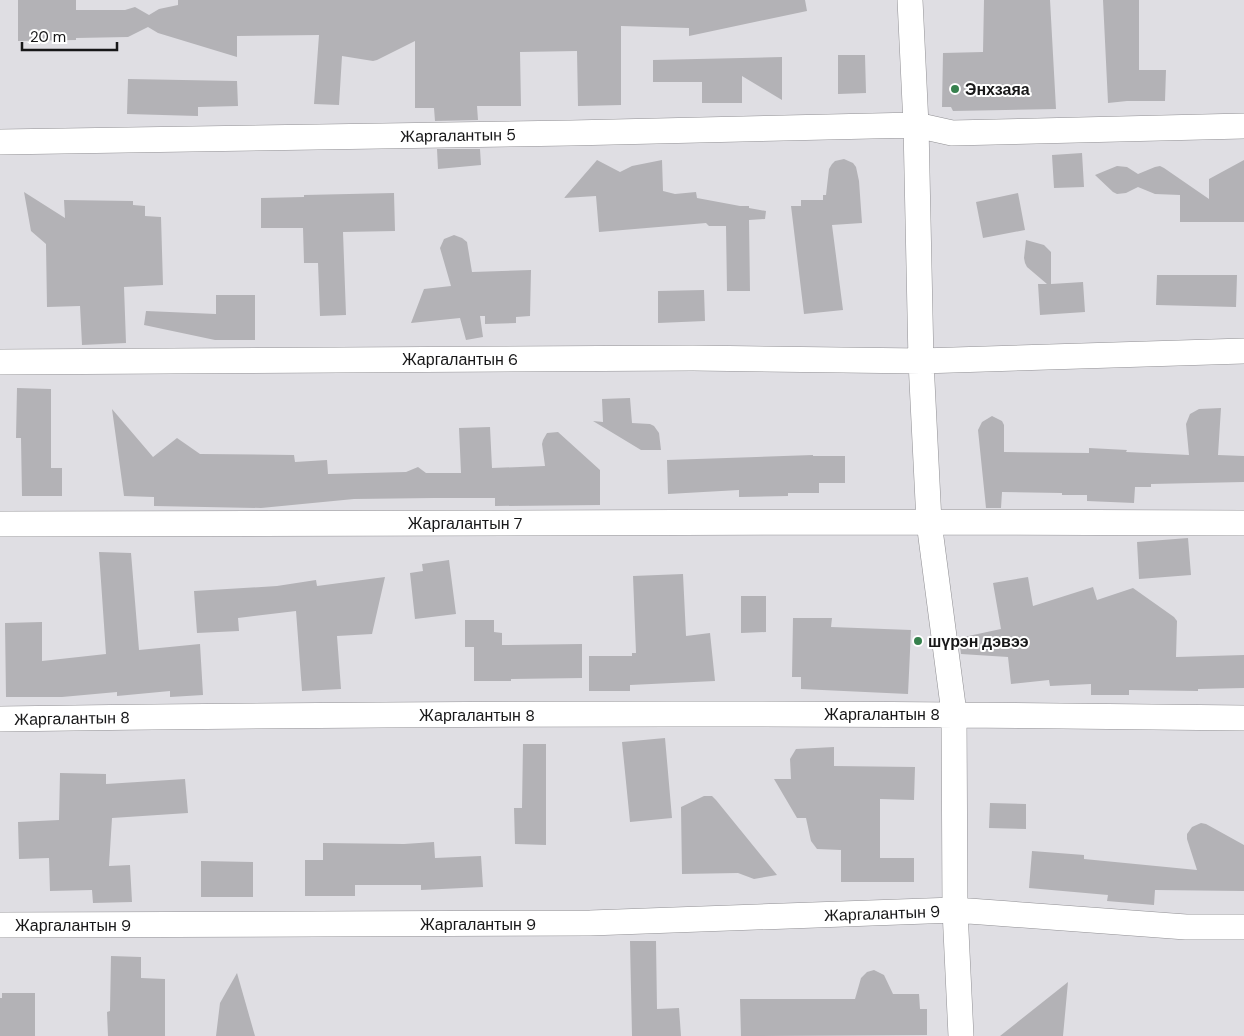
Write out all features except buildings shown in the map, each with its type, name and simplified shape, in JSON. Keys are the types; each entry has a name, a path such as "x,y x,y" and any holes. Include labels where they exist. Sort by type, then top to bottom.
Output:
{"street":[{"path":"910,0 916,125 921,361 929,522 954,713 955,910 961,1036"},
{"name":"Жаргалантын 5","path":"0,142 572,133 916,125 952,133 1244,126"},
{"name":"Жаргалантын 6","path":"0,362 673,358 921,361 1244,351"},
{"name":"Жаргалантын 7","path":"0,524 1244,523"},
{"name":"Жаргалантын 8","path":"0,719 281,715 954,713 1244,718"},
{"name":"Жаргалантын 9","path":"0,925 590,923 955,910 1186,927 1244,927"}],"place":[{"name":"Энхзаяа","path":"955,89"},
{"name":"шүрэн дэвээ","path":"918,641"}]}
